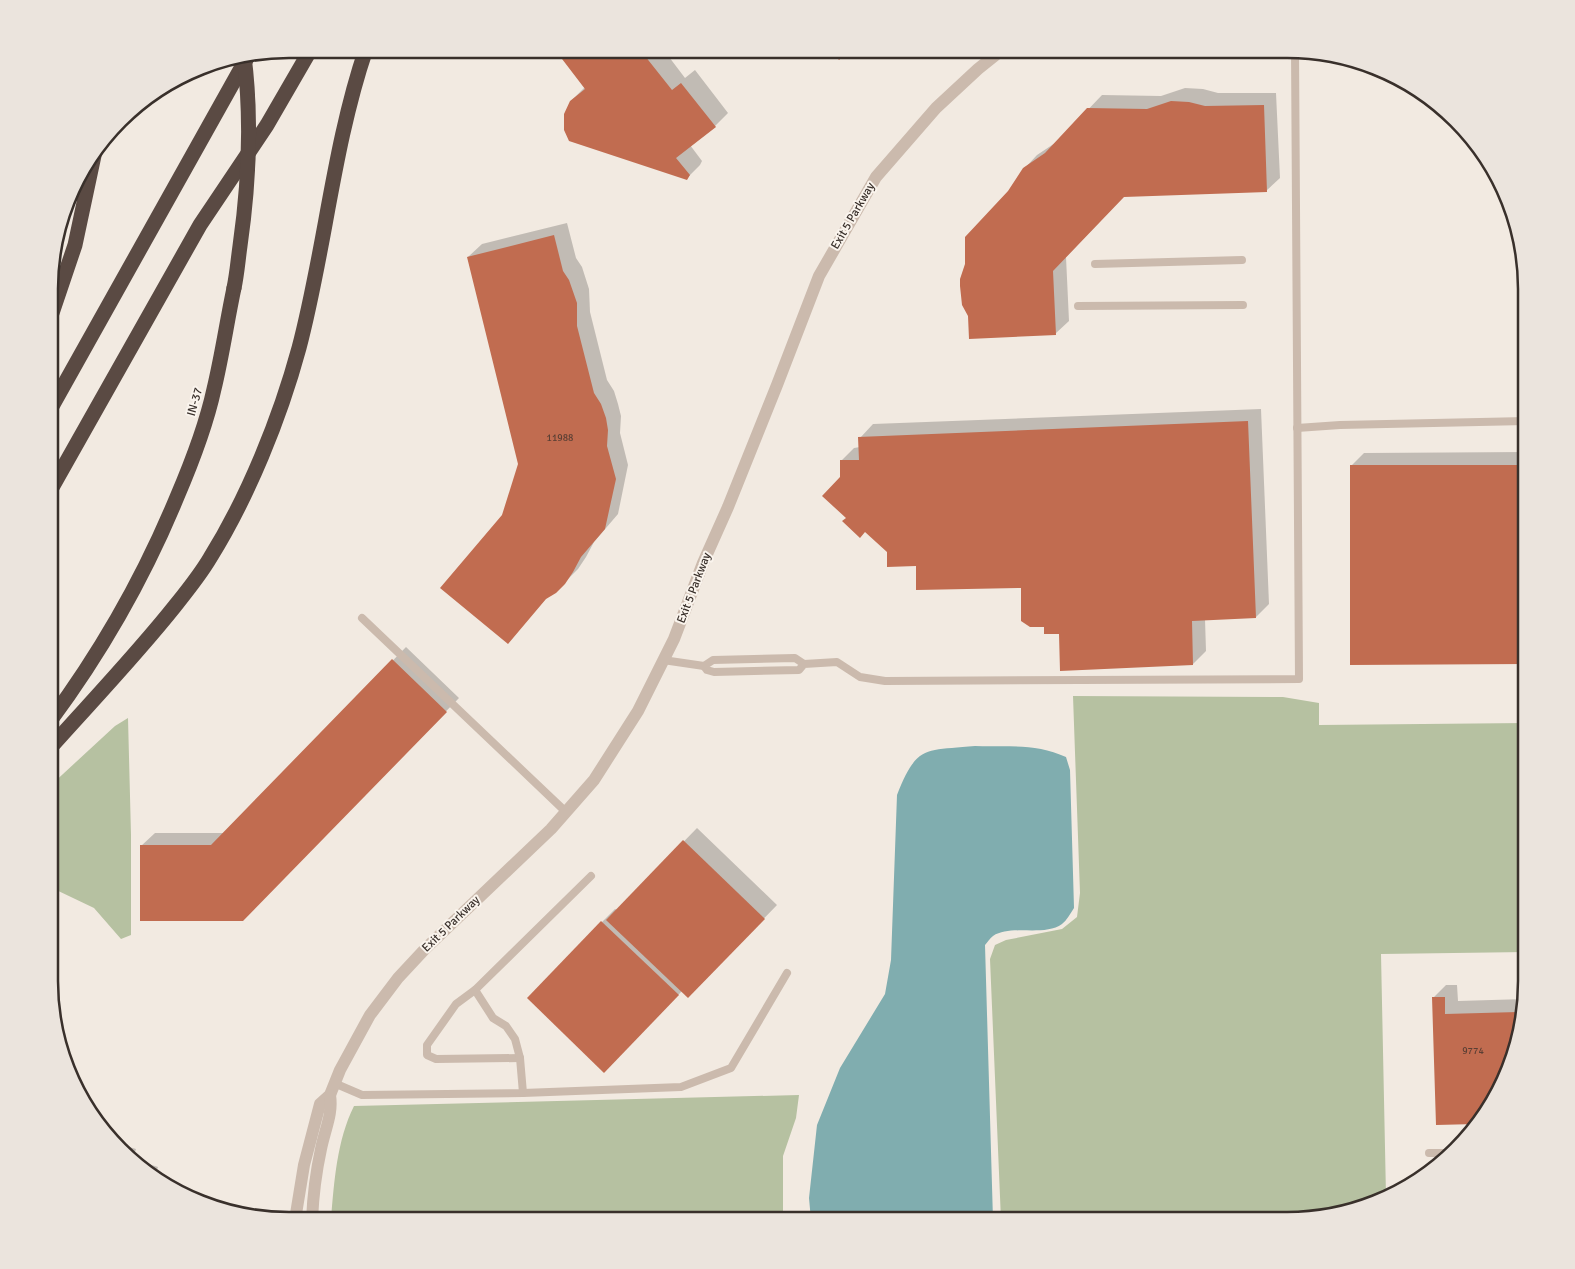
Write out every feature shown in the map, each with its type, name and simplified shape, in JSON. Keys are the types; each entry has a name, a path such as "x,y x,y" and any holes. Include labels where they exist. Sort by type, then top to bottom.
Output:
{"highway":[{"path":"58,477 200,225 268,124 306,58"},
{"path":"58,739 155,632 210,560 232,519 260,458 284,397 299,347 350,101 363,58"},
{"path":"58,394 245,62"},
{"name":"IN-37","path":"58,710 101,648 152,555 192,461 214,389 234,288 246,209 249,134 248,82 245,62"},
{"path":"58,294 74,245 92,166"}],"street":[{"name":"Exit 5 Parkway","path":"296,1212 301,1180 320,1104 332,1089 370,1015 398,978 425,949 551,828 594,780 633,718 674,639 703,562 728,507 819,276 876,178 936,108 992,58"},
{"name":"Exit 5 Parkway","path":"313,1212 321,1149 332,1108 332,1089"}],"lane":[{"path":"704,666 713,660 795,658 804,664 837,662 860,677 885,681 1299,679 1294,58"},
{"path":"1095,264 1242,260"},
{"path":"1078,306 1243,305"},
{"path":"1297,428 1340,425 1518,421"},
{"path":"362,618 566,812"},
{"path":"663,660 704,666 707,670 714,672 799,670 804,664"},
{"path":"520,1058 436,1059 427,1055 427,1045 456,1004 475,990 591,876"},
{"path":"332,1089 362,1095 523,1093 681,1087 731,1068 787,973"},
{"path":"475,990 493,1018 506,1026 515,1039 520,1058 523,1093"},
{"path":"1429,1153 1440,1153"}],"green space":[{"path":"1073,696 1283,697 1319,703 1319,725 1518,723 1518,952 1381,954 1386,1189 1375,1194 1332,1207 1287,1212 1001,1212 990,959 995,945 1006,940 1062,929 1077,917 1080,893"},
{"path":"128,718 131,935 121,939 94,908 58,891 58,779 115,726"},
{"path":"799,1095 796,1118 783,1156 783,1212 332,1212 340,1147 354,1106"}],"water":[{"path":"975,746 1021,747 1044,750 1066,757 1070,770 1074,908 1064,922 1055,928 1000,933 992,937 985,945 993,1212 810,1212 809,1198 817,1125 840,1068 885,994 891,960 897,795 904,778 917,758 934,750"}],"building":[{"path":"561,58 647,58 672,90 681,83 716,127 676,158 690,175 687,180 569,141 564,130 564,114 570,101 585,89"},
{"path":"1171,101 1189,102 1205,106 1264,105 1267,192 1124,197 1053,271 1056,335 969,339 968,316 962,305 960,286 960,279 965,264 965,237 1008,191 1023,168 1045,153 1087,108 1147,109"},
{"path":"554,235 563,271 569,280 577,303 577,326 594,393 601,404 606,418 608,430 607,446 616,479 605,529 581,557 565,584 546,599 508,644 440,588 502,515 518,464 467,257"},
{"path":"1248,421 1256,618 1192,621 1193,665 1060,671 1059,634 1044,634 1044,627 1030,627 1021,621 1021,588 916,590 916,566 887,567 887,552 865,532 860,538 842,521 846,518 822,496 840,477 840,460 859,460 858,437"},
{"path":"1350,465 1518,465 1518,664 1350,665"},
{"path":"392,659 447,712 243,921 140,921 140,845 211,845"},
{"path":"683,840 765,919 688,998 606,920"},
{"path":"601,921 679,995 604,1073 527,998"},
{"path":"1432,997 1445,997 1445,1014 1516,1012 1510,1040 1500,1069 1479,1109 1467,1124 1436,1125"}]}
